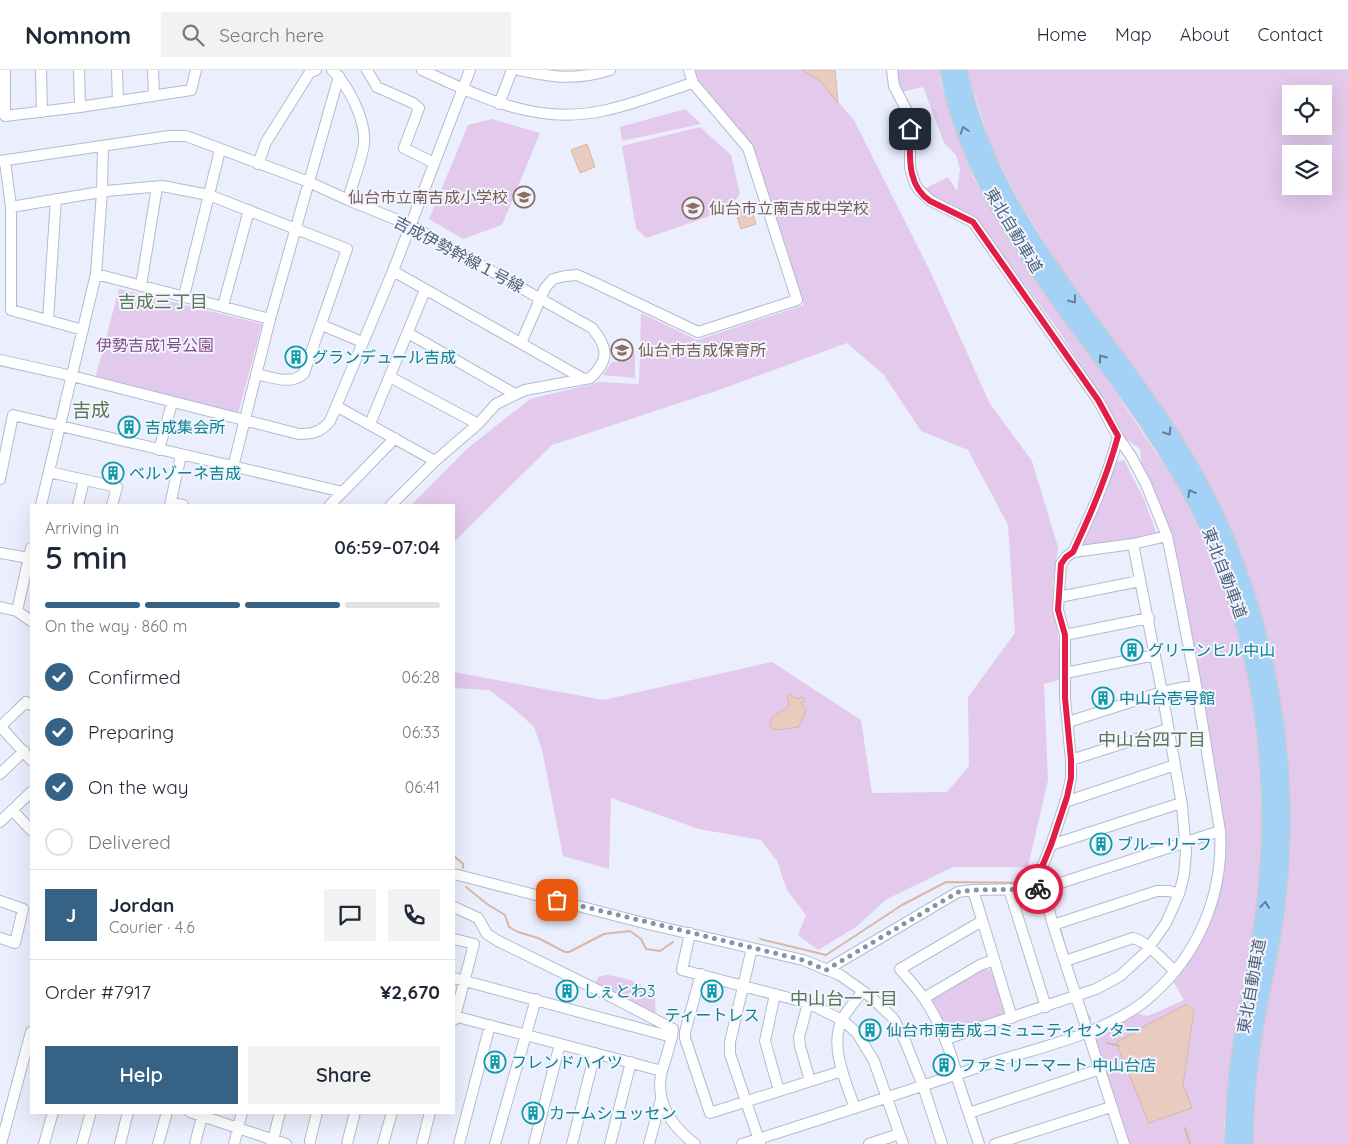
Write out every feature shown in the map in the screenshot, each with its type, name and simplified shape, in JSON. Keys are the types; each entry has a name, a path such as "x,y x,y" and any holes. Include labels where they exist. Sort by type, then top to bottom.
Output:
{"highway":[{"name":"東北自動車道","path":"948,70 966,136 991,193 1032,261 1136,404 1182,477 1198,505 1212,536 1238,604 1249,641 1262,702 1267,740 1270,779 1270,857 1263,917 1237,1076 1233,1144"},
{"name":"東北自動車道","path":"959,70 962,86 988,160 1016,214 1052,272 1162,422 1208,501 1240,579 1261,644 1268,673 1278,742 1281,781 1281,862 1277,903 1249,1065 1245,1144"}],"street":[{"path":"5,70 6,116 191,90 196,70"},
{"path":"41,70 42,112"},
{"path":"79,70 80,107"},
{"path":"117,70 118,101"},
{"path":"153,70 154,95"},
{"path":"258,164 266,142 273,130 310,72 316,70"},
{"path":"367,70 377,87 413,103 419,108 404,148 434,163"},
{"path":"0,360 72,376 299,434 313,434 323,429 330,421 393,270 470,70"},
{"path":"499,104 512,70"},
{"path":"519,70 555,73 563,78 588,72 610,70"},
{"path":"521,343 544,288 553,280 565,276 577,275 698,332 797,300 748,148 693,83 689,70"},
{"path":"742,1144 760,1141 923,1086 956,1071 1088,1031 1116,1020 1151,996 1175,971 1196,942 1215,893 1220,862 1220,831 1196,685 1167,536 1146,484 1098,400 973,222 930,201 924,197 915,184 910,167 910,117 894,86 892,70"},
{"path":"428,71 463,89 499,104 531,112 560,115 604,111 693,83"},
{"path":"233,467 270,319 309,182 336,73"},
{"path":"336,73 358,110 364,143 348,200"},
{"name":"吉成伊勢幹線１号線","path":"2,161 169,136 186,136 309,182 410,225 592,328 605,349 605,360 598,371 590,378 525,390 496,404 478,424 435,461 392,504"},
{"path":"41,504 96,274 102,192 103,146"},
{"path":"184,296 220,150"},
{"path":"2,161 11,207 11,310 83,330"},
{"path":"11,207 102,192 157,187 209,195 347,250 304,372 299,378 291,380 256,374"},
{"path":"142,286 157,187"},
{"path":"48,320 56,199"},
{"path":"223,306 249,210"},
{"path":"393,270 582,378"},
{"path":"96,274 270,319"},
{"path":"370,424 425,290"},
{"path":"322,325 362,342"},
{"path":"408,333 515,394"},
{"path":"390,377 478,424"},
{"path":"159,450 172,403"},
{"path":"336,406 435,461"},
{"path":"0,479 13,415 181,456 343,492"},
{"path":"1073,552 1109,469 1118,436"},
{"path":"331,504 395,438"},
{"path":"170,503 181,456"},
{"path":"49,472 117,487 112,504"},
{"path":"78,504 84,480"},
{"path":"1123,1144 1077,996 1064,961 1039,874 1051,845 1071,778 1065,698 1065,635 1058,610 1061,564 1073,552 1133,544 1167,536"},
{"path":"946,1039 1077,996 1096,989 1120,976 1148,948 1166,923 1179,894 1184,875 1186,841 1149,618 1133,544"},
{"path":"0,553 30,553 27,585 16,611"},
{"path":"1059,597 1140,581"},
{"path":"0,607 16,611 30,620"},
{"path":"1065,635 1149,618"},
{"path":"1066,674 1155,655"},
{"path":"1068,722 1162,692 1196,685"},
{"path":"30,704 26,702 0,726 30,759"},
{"path":"1071,760 1168,729"},
{"path":"0,774 24,751"},
{"path":"1065,802 1174,765"},
{"path":"0,822 30,793"},
{"path":"1051,845 1181,803"},
{"path":"12,810 30,829"},
{"path":"826,970 958,892 1042,889 1220,831"},
{"path":"455,874 690,934 803,960 840,975 872,997 893,1018 905,1040 923,1086 942,1144"},
{"path":"1009,889 1046,1007"},
{"path":"973,890 1012,1018"},
{"path":"1053,925 1157,891 1169,891 1179,894"},
{"path":"0,901 23,910 16,943 0,938"},
{"path":"455,906 478,918 487,934 498,941 673,1029 660,1082 661,1098 666,1113 681,1134 695,1144"},
{"path":"979,1144 946,1039 924,998 900,969 982,921"},
{"path":"690,934 682,970 808,1004 842,1020 857,1033 874,1061 901,1139 869,1144"},
{"path":"1064,961 1133,938 1138,940 1175,971"},
{"path":"455,940 474,944 455,1014"},
{"path":"752,948 730,1042 730,1054 760,1141"},
{"path":"924,998 980,965 994,960"},
{"path":"701,974 685,1038 710,1113 842,1071"},
{"path":"455,978 672,1037"},
{"path":"855,1108 842,1071 836,1036 842,1020 863,991"},
{"path":"774,994 765,1040 779,1091"},
{"path":"495,1144 536,999"},
{"path":"808,1004 799,1037 810,1081"},
{"path":"455,1018 490,1025 662,1071"},
{"path":"459,1144 490,1025"},
{"path":"1,1144 28,1060 30,1041"},
{"path":"534,1144 560,1044"},
{"path":"572,1144 595,1053"},
{"path":"610,1144 631,1062"},
{"path":"969,1113 1100,1069"},
{"path":"649,1144 661,1098"},
{"path":"995,1144 1111,1107"},
{"path":"44,1144 52,1114"},
{"path":"82,1144 90,1114"},
{"path":"120,1144 128,1114"},
{"path":"158,1144 166,1114"},
{"path":"195,1144 203,1114 272,1142 286,1144"},
{"path":"234,1144 242,1114"},
{"path":"272,1142 279,1114"},
{"path":"308,1143 316,1114"},
{"path":"347,1144 354,1114"},
{"path":"383,1144 391,1114"},
{"path":"422,1144 430,1114"}],"green space":[{"path":"695,70 802,70 819,80 854,120 931,273 990,404 1032,461 1058,547 1053,586 1062,679 1044,684 1048,780 1028,867 953,867 887,899 856,927 818,950 798,935 806,915 787,890 777,861 761,840 699,829 611,798 609,869 563,856 542,750 534,727 489,690 455,688 455,672 603,700 772,662 861,720 872,793 947,792 969,766 968,697 1015,633 1008,525 968,450 921,431 884,375 847,343 716,391 552,445 455,541 455,504 412,504 468,448 530,399 600,382 639,384 641,313 697,340 804,305 752,144 699,82"},
{"path":"897,70 939,70 941,85 973,177 1017,254 1080,340 1176,482 1211,554 1234,616 1257,723 1262,844 1257,912 1230,1071 1224,1126 1226,1144 1130,1144 1093,1038 1096,1032 1136,1013 1148,1016 1184,1000 1173,981 1191,957 1212,919 1221,886 1225,830 1171,533 1141,461 1140,449 1118,433 1099,393 1057,328 976,220 929,194 924,189 948,177 957,191 960,169 956,155 944,143 923,87 901,92 896,74","holes":["1194,1011 1183,1084 1191,1108 1149,1123"]},
{"path":"968,70 1348,70 1348,1144 1252,1144 1254,1099 1263,1022 1280,932 1286,885 1289,826 1287,751 1279,695 1264,625 1249,578 1227,526 1179,433 1057,263 1019,201 991,147"},
{"path":"685,109 701,124 622,141 620,127"},
{"path":"492,119 540,133 502,225 463,239 429,219 468,125"},
{"path":"700,127 731,155 740,194 728,210 646,238 636,228 622,146"},
{"name":"伊勢吉成1号公園","path":"119,289 262,324 238,414 95,379"},
{"path":"630,353 635,353 635,378 603,375 612,362 629,361"},
{"path":"1124,460 1144,499 1157,534 1081,548 1116,462"},
{"path":"983,969 991,970 1006,1012 1005,1018 947,1036 931,1000"},
{"path":"605,975 630,980 649,989 655,998 655,1016 595,985 598,977"}],"shaded area":[{"path":"802,70 835,70 838,103 819,80"},
{"path":"587,144 595,167 580,173 571,150"},
{"path":"749,201 756,224 741,229 734,206"},
{"path":"791,694 796,699 803,697 805,701 801,703 806,710 799,727 777,730 771,728 770,724 773,716 787,708 789,704 787,697"},
{"path":"1187,1004 1194,1011 1183,1084 1192,1108 1149,1123 1116,1043"}],"waterway":[{"path":"455,857 463,864 463,868"},
{"path":"760,939 826,955 902,905 946,882 1029,883"},
{"path":"466,887 487,904 505,915 509,927 538,938 565,952 569,952 604,934 630,931 641,939 646,949 660,951 673,942"},
{"path":"1060,929 1065,946"},
{"path":"1086,1012 1090,1019"},
{"path":"1107,1043 1119,1046"},
{"path":"1185,1128 1190,1144"}],"way so far":[{"path":"557,900 648,924 803,960 826,970 958,892 964,890 1038,889"}],"place":[{"name":"仙台市立南吉成小学校","path":"524,197"},
{"name":"仙台市立南吉成中学校","path":"693,208"},
{"name":"仙台市吉成保育所","path":"622,350"},
{"name":"グランデュール吉成","path":"296,357"},
{"name":"吉成集会所","path":"129,427"},
{"name":"ベルゾーネ吉成","path":"113,473"},
{"name":"グリーンヒル中山","path":"1132,650"},
{"name":"中山台壱号館","path":"1103,698"},
{"name":"ブルーリーフ","path":"1101,844"},
{"name":"しぇとわ3","path":"567,991"},
{"name":"ティートレス","path":"712,991"},
{"name":"仙台市南吉成コミュニティセンター","path":"870,1030"},
{"name":"フレンドハイツ","path":"495,1062"},
{"name":"ファミリーマート 中山台店","path":"944,1065"},
{"name":"カームシュッセン","path":"533,1113"}],"district":[{"name":"吉成三丁目","path":"163,301"},
{"name":"吉成","path":"91,410"},
{"name":"中山台四丁目","path":"1152,739"},
{"name":"中山台一丁目","path":"844,998"}],"route":[{"path":"910,129 910,167 915,184 924,197 930,201 973,222 1098,400 1118,436 1109,469 1095,503 1073,552 1061,564 1058,610 1065,635 1065,698 1071,778 1067,797 1051,845 1039,874 1042,889 1038,889"}]}
